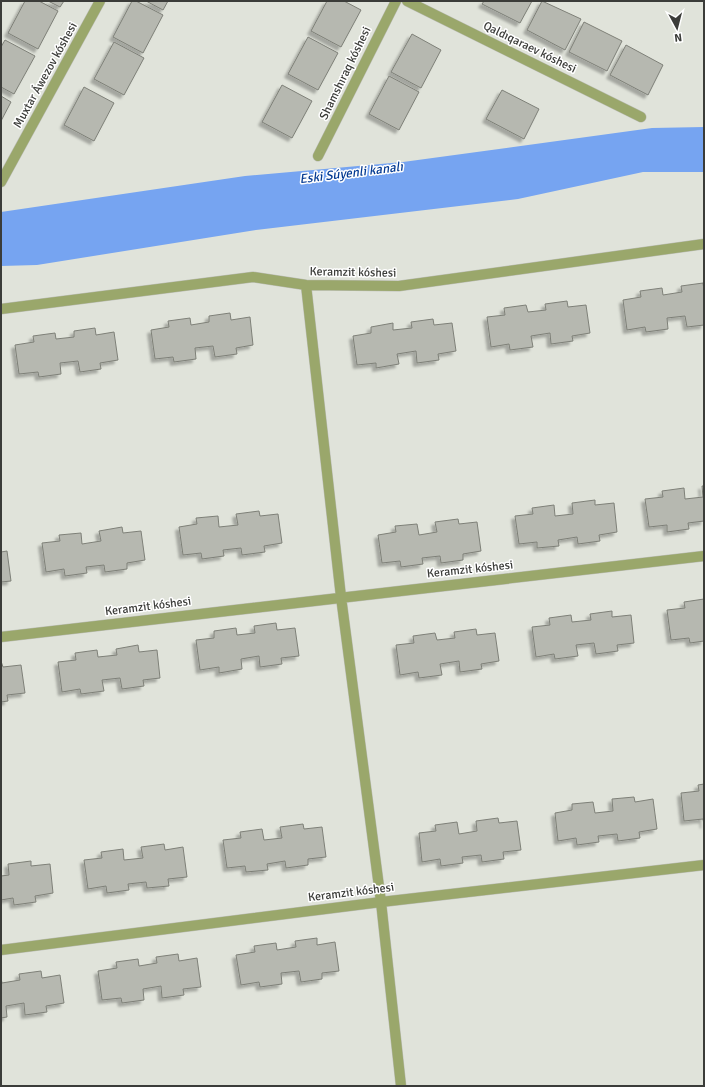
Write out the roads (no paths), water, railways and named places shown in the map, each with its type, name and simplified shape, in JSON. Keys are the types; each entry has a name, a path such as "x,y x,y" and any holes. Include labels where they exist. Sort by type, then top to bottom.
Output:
{"street":[{"name":"Muxtar Áwezov kóshesi","path":"1,182 100,1"},
{"name":"Shamshıraq kóshesi","path":"318,156 396,1"},
{"name":"Qaldıqaraev kóshesi","path":"407,1 641,117"},
{"name":"Keramzit kóshesi","path":"1,309 253,277 306,285 399,286 704,244"},
{"path":"306,285 341,597 381,902 401,1086"},
{"name":"Keramzit kóshesi","path":"1,637 704,556"},
{"name":"Keramzit kóshesi","path":"1,950 381,902 704,865"}],"water":[{"name":"Eski Súyenli kanalı","path":"704,127 704,172 643,172 518,199 256,230 37,265 1,266 1,212 245,176 403,162 652,128"}]}
